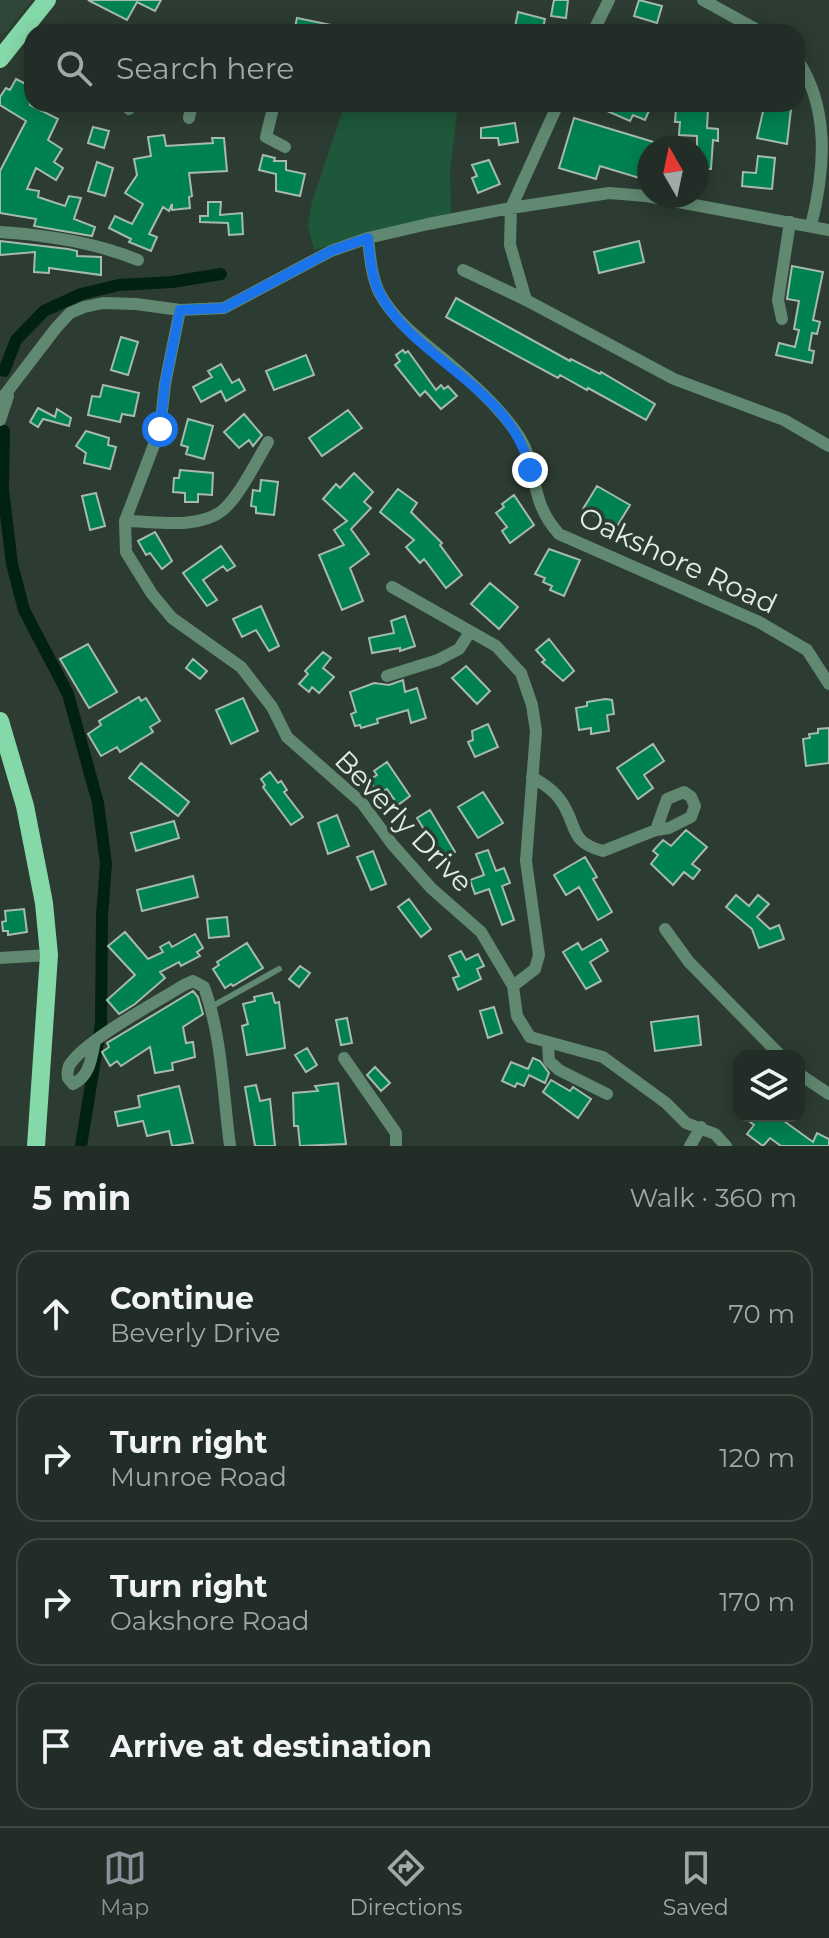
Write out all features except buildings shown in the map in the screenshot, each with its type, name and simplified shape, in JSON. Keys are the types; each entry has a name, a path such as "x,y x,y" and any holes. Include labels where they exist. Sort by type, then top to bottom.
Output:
{"main road":[{"path":"33,24 47,0"},
{"path":"0,59 24,39"},
{"path":"0,721 25,806 44,903 49,955 36,1146"}],"street":[{"path":"597,24 609,0"},
{"path":"703,0 746,24"},
{"path":"805,66 824,95 828,115 827,162 811,226"},
{"path":"189,118 190,112"},
{"path":"272,112 266,137 285,147"},
{"path":"526,300 510,245 511,208 554,112"},
{"path":"0,401 56,328 70,313 84,307 103,303 180,310 224,308 331,251 368,238 511,208 609,193 628,193 829,230"},
{"path":"782,319 778,300 790,222"},
{"path":"0,232 35,234 109,248 138,260"},
{"name":"Oakshore Road","path":"368,238 373,277 381,295 409,330 471,382 522,441 536,496 550,524 559,534 759,622 807,650 829,684"},
{"path":"463,270 674,379 784,420 829,446"},
{"name":"Beverly Drive","path":"180,310 165,384 160,429 125,521 126,552 152,594 172,618 241,667 272,707 287,737 362,803 392,844 431,888 481,932 513,986 517,1016 530,1037 603,1057 666,1103 686,1123 715,1134 726,1146"},
{"path":"0,420 14,382"},
{"path":"125,521 193,521 211,517 224,509 268,442"},
{"path":"392,587 496,646 521,673 532,705 536,731 526,861 539,955 535,969 513,986"},
{"path":"387,676 438,660 459,649 470,632"},
{"path":"532,777 551,788 562,802 575,834 590,848 603,851 656,830"},
{"path":"665,929 689,962 775,1050"},
{"path":"0,958 49,955"},
{"path":"95,1041 193,981 204,987 211,1007 230,1146"},
{"path":"548,1044 549,1061 559,1070 607,1094"},
{"path":"344,1058 396,1133 396,1146"},
{"path":"805,1078 829,1094"},
{"path":"690,1146 701,1127"}],"lane":[{"path":"211,1007 279,969"}],"shaded area":[{"path":"0,0 32,0 4,34 0,33"}],"green space":[{"path":"342,112 457,112 450,171 451,213 314,250 308,225 312,202"}],"waterway":[{"path":"4,371 16,340 44,311 81,294 119,285 172,282 221,274"},
{"path":"4,431 3,490 12,564 24,610 68,694 98,803 106,864 101,1023 81,1146"}],"route":[{"path":"160,429 165,384 180,310 224,308 331,251 368,238 373,277 381,295 409,330 471,382 515,432 522,441 530,470"}]}
